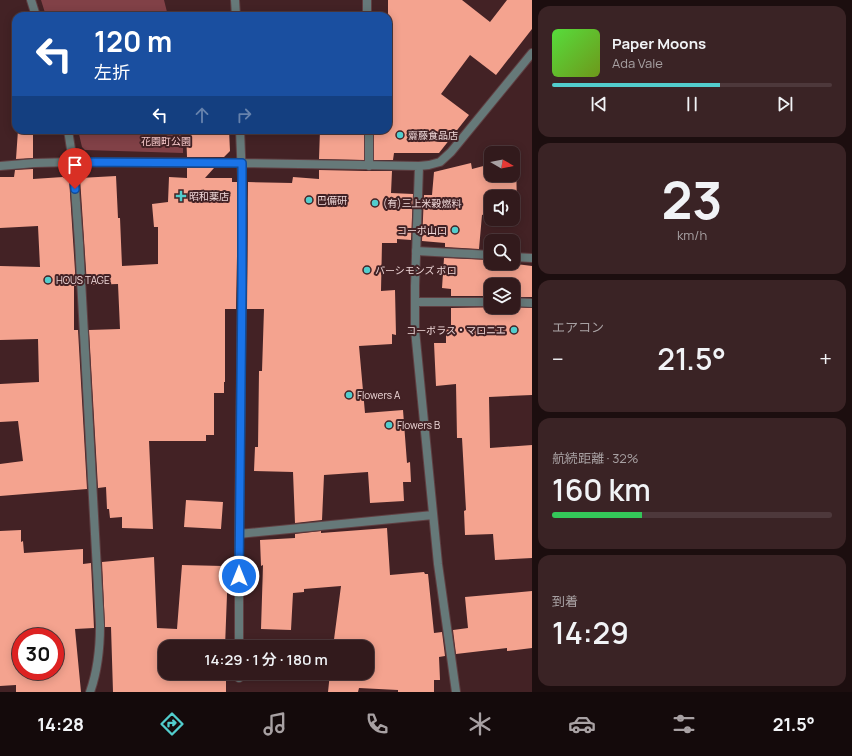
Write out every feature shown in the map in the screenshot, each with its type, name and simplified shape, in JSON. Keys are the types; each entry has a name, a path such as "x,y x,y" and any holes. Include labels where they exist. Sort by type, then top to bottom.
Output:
{"street":[{"path":"31,0 35,12"},
{"path":"235,0 236,12"},
{"path":"367,0 367,12"},
{"path":"0,166 73,162 242,163 369,166 429,165 440,162 451,152 532,53"},
{"path":"69,134 73,162 79,243 100,625 98,662 90,692"},
{"path":"239,640 242,285 242,163 240,134"},
{"path":"369,134 369,166"},
{"path":"419,166 415,330 438,564 456,692"},
{"path":"416,251 484,255"},
{"path":"520,257 532,258"},
{"path":"415,302 484,302"},
{"path":"520,302 532,303"},
{"path":"239,534 433,515"}],"green space":[{"path":"41,0 164,0 167,12 45,12"},
{"name":"花園町公園","path":"79,134 183,134 183,153 85,150 82,147"}],"building":[{"path":"388,0 462,0 490,22 507,0 532,0 532,29 496,75 470,55 441,94 469,115 439,153 394,153 393,160 374,160 374,134 392,134 392,12 388,12"},
{"path":"18,134 33,134 33,158 16,159"},
{"path":"186,134 229,134 230,151 224,157 187,157"},
{"path":"320,134 364,134 364,160 319,159"},
{"path":"471,163 472,169 484,166 484,182 516,182 517,190 484,190 484,214 482,215 479,249 445,247 445,243 422,241 424,195 432,195 434,172"},
{"path":"187,168 214,168 205,178 232,178 232,182 237,182 236,309 225,309 224,393 214,393 214,435 206,435 206,441 149,441 153,529 122,528 122,517 110,518 109,509 107,509 106,487 98,488 89,330 120,329 118,284 87,285 80,178 116,176 122,266 158,264 158,227 154,227 152,204 168,202 169,177 187,178"},
{"path":"33,169 33,179 69,178 76,286 74,286 74,330 78,330 87,489 0,496 0,464 23,461 18,421 0,422 0,384 39,382 38,339 0,340 0,266 40,267 38,226 0,228 0,177 14,177 15,170"},
{"path":"319,170 392,171 391,193 413,194 411,240 397,239 397,243 382,243 381,291 395,290 396,335 392,334 392,344 359,346 365,413 403,410 407,463 410,462 411,482 403,482 404,501 370,503 368,472 324,475 322,520 295,523 293,472 254,471 255,447 258,447 259,371 262,371 264,309 247,309 248,182 292,183 293,177 319,179"},
{"path":"444,258 484,260 484,270 520,270 520,264 532,266 532,297 520,297 520,278 484,278 484,296 451,296 451,289 442,288"},
{"path":"484,307 484,314 520,314 520,307 532,308 532,395 489,397 490,448 532,445 532,558 495,560 493,534 465,535 464,511 466,510 462,438 457,438 456,384 436,386 434,343 446,343 446,327 451,327 451,308"},
{"path":"186,500 223,502 221,529 184,527"},
{"path":"387,528 390,575 424,572 425,574 428,574 434,633 442,632 445,656 439,657 440,680 434,680 434,692 398,692 398,690 359,688 358,692 328,692 329,680 374,680 374,640 334,640 341,586 304,589 304,592 293,593 291,630 261,629 263,565 261,566 260,540 295,538 295,534 321,531 321,533"},
{"path":"21,530 21,542 23,541 24,553 83,549 83,564 91,563 94,628 75,629 81,692 16,692 16,685 0,686 0,531"},
{"path":"154,557 157,628 177,629 182,565 223,566 223,568 228,568 225,640 158,640 158,680 226,680 226,692 113,692 111,627 105,627 102,562"},
{"path":"532,591 532,648 507,651 507,648 456,654 453,630 468,628 465,597"}],"place":[{"name":"齋藤食品店","path":"400,135"},
{"name":"昭和薬店","path":"181,196"},
{"name":"巴備研","path":"309,200"},
{"name":"(有)三上米穀燃料","path":"375,203"},
{"name":"コーポ山口","path":"455,230"},
{"name":"パーシモンズ ポロ","path":"367,270"},
{"name":"HOUS TAGE","path":"48,280"},
{"name":"コーポラス・マロニエ","path":"514,330"},
{"name":"Flowers A","path":"349,395"},
{"name":"Flowers B","path":"389,425"}],"route":[{"path":"75,189 73,162 242,163 239,576"}]}
